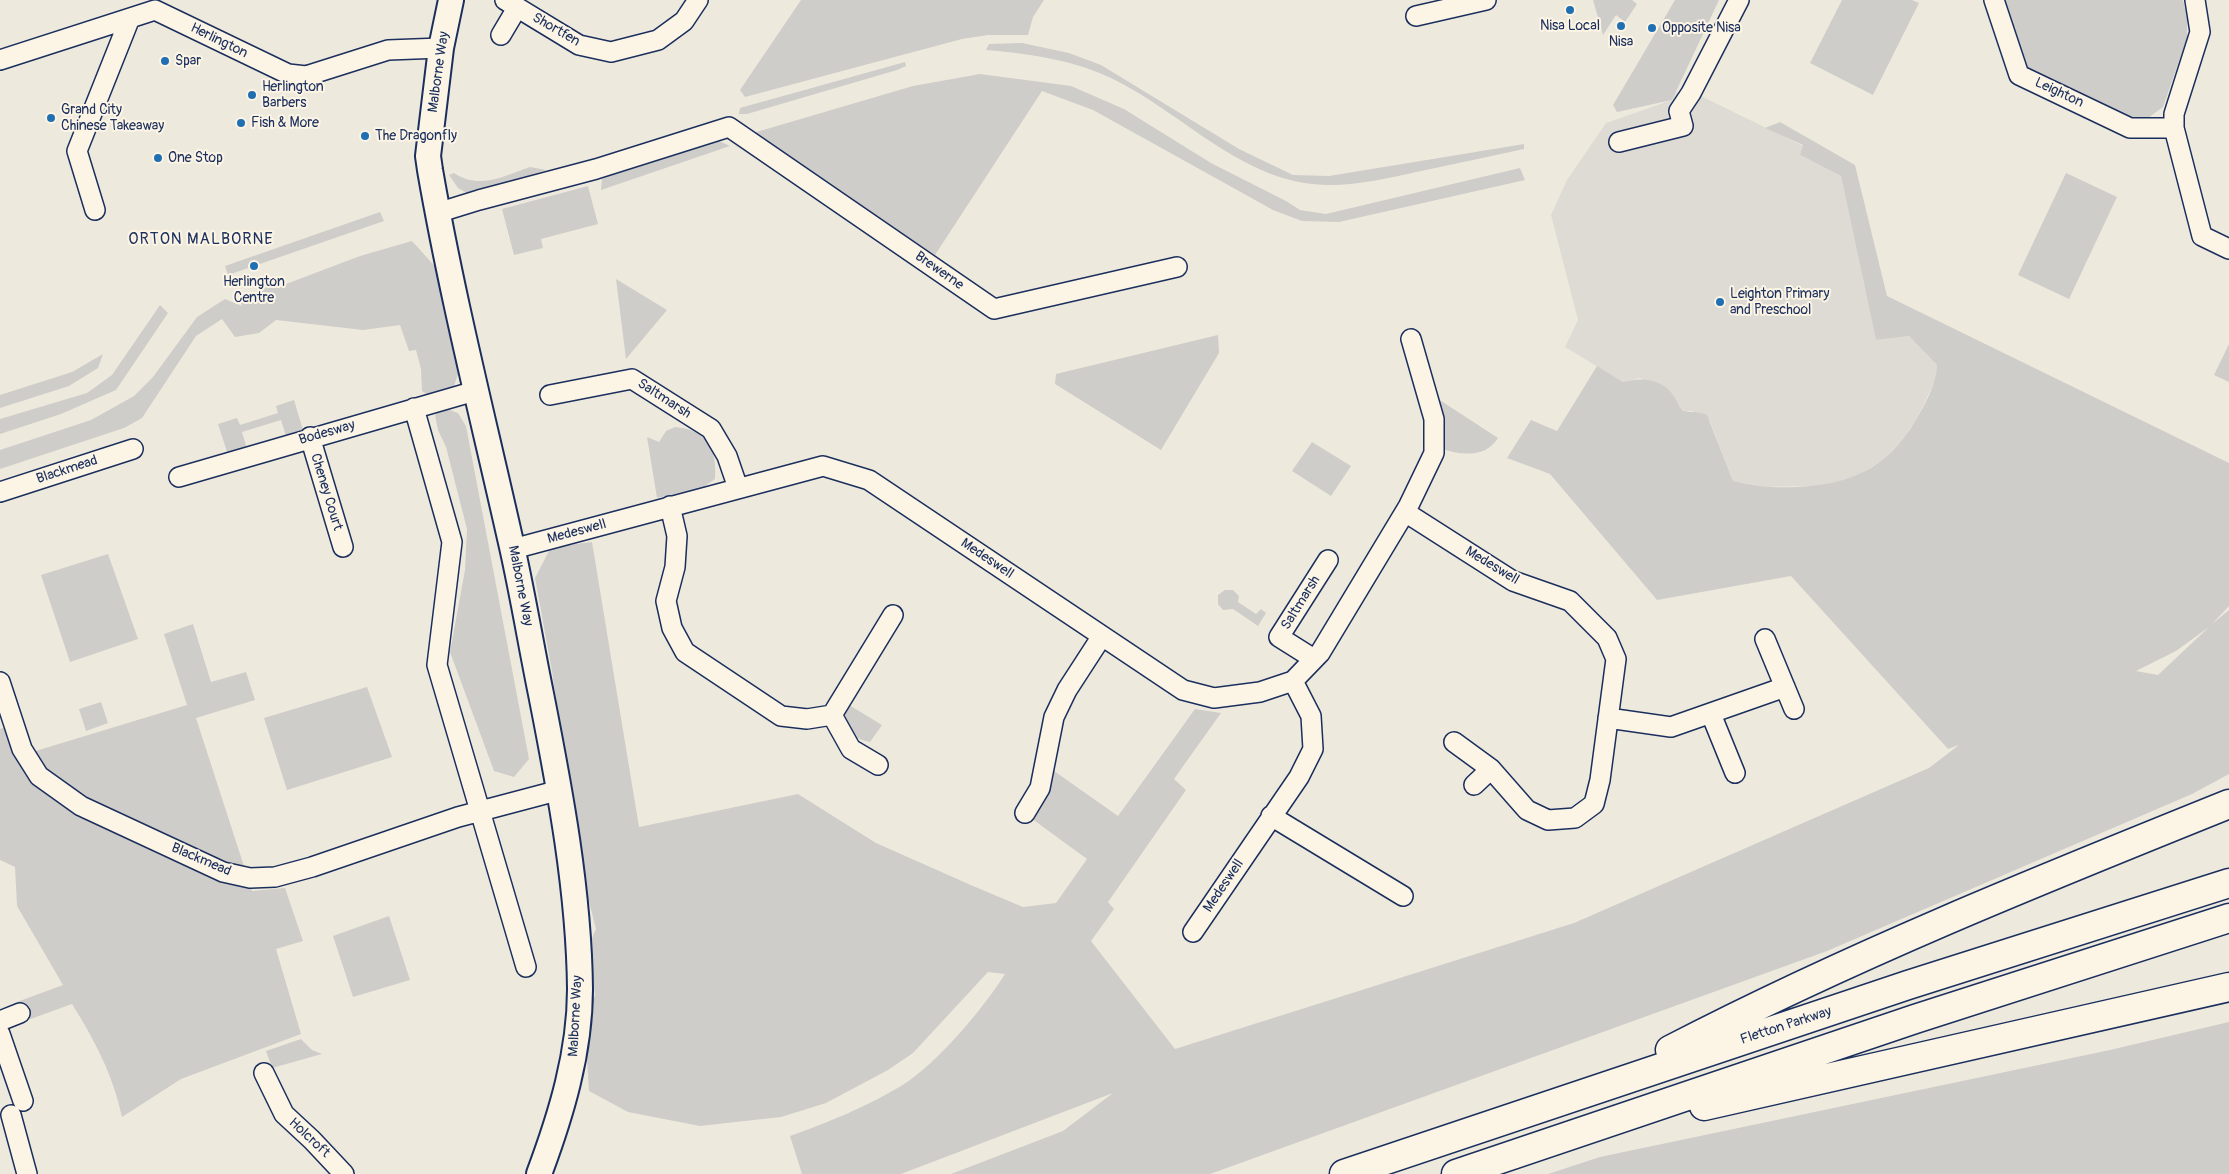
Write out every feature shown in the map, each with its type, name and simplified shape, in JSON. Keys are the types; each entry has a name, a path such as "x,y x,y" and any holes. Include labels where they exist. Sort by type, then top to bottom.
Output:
{"highway":[{"path":"1593,1089 1771,998 1997,898 2229,804"},
{"name":"Fletton Parkway","path":"1344,1174 1593,1089 2229,882"},
{"path":"1456,1174 1915,1019 2229,918"},
{"path":"1543,1144 2229,987"}],"street":[{"name":"Malborne Way","path":"451,0 441,48 428,156 437,213 475,391 513,549 560,790 575,917 580,990 573,1062 558,1123 540,1174"},
{"name":"Shortfen","path":"501,35 511,4 579,46 611,52 658,40 684,21 698,0"},
{"path":"1416,16 1486,0"},
{"path":"1619,142 1683,126 1679,111 1691,93 1739,0"},
{"path":"2195,0 2200,32 2174,114 2174,128 2202,236 2229,249"},
{"name":"Leighton","path":"1991,2 2019,75 2130,128 2174,128"},
{"name":"Herlington","path":"0,60 154,10 288,74 306,76 388,50 441,48"},
{"path":"94,210 77,151 130,18"},
{"name":"Brewerne","path":"437,213 596,169 729,127 994,309 1176,267"},
{"name":"Medeswell","path":"513,549 823,466 869,480 1183,690 1214,698 1260,692 1292,682 1314,659 1405,512 1433,457 1434,419 1412,339"},
{"name":"Saltmarsh","path":"550,395 632,379 711,429 727,456 738,488"},
{"name":"Bodesway","path":"180,477 475,391"},
{"path":"414,408 452,542 437,665 526,967"},
{"name":"Cheney Court","path":"310,438 343,547"},
{"name":"Blackmead","path":"0,492 133,449"},
{"path":"670,506 677,536 675,567 666,601 672,628 684,652 781,716 806,720 832,715 893,615"},
{"name":"Medeswell","path":"1405,512 1513,581 1570,601 1607,638 1616,659 1600,780 1594,804 1574,818 1548,820 1527,810 1491,769 1454,742"},
{"name":"Saltmarsh","path":"1314,659 1279,637 1328,560"},
{"path":"1025,813 1040,788 1054,717 1067,690 1102,636"},
{"path":"1765,638 1794,709"},
{"name":"Blackmead","path":"0,682 22,749 38,776 81,806 223,872 250,878 275,877 312,867 481,810 560,790"},
{"name":"Medeswell","path":"1194,932 1299,777 1314,750 1311,716 1292,682"},
{"path":"1608,718 1671,727 1785,687"},
{"path":"1711,714 1735,773"},
{"path":"832,715 851,750 878,765"},
{"path":"1474,785 1491,769"},
{"path":"1271,816 1403,896"},
{"path":"0,1021 20,1013"},
{"path":"0,1034 24,1100"},
{"name":"Holcroft","path":"264,1073 284,1114 344,1174"},
{"path":"11,1115 27,1174"}],"shaded area":[{"path":"801,0 1044,0 1033,17 1028,35 988,35 962,39 745,97 740,90"},
{"path":"1593,0 1632,0 1637,4 1625,22 1616,15 1603,35"},
{"path":"1675,0 1719,0 1672,100 1617,112 1613,105"},
{"path":"1842,0 1912,0 1919,3 1873,95 1810,63"},
{"path":"2004,0 2183,0 2187,17 2187,38 2163,107 2148,118 2127,119 2026,70"},
{"path":"1022,43 1069,53 1101,65 1239,149 1293,175 1329,176 1524,144 1524,149 1358,183 1326,185 1294,181 1270,174 1225,151 1139,93 1101,74 1053,59 986,50 989,44"},
{"path":"905,62 906,66 897,70 747,114 739,114 740,108"},
{"path":"980,74 1071,86 1124,109 1211,163 1300,210 1326,214 1520,168 1525,180 1339,222 1302,221 1273,210 1093,110 1042,91 935,255 753,133 913,86"},
{"name":"Leighton Primary and Preschool","path":"1676,92 1698,102 1701,96 1803,146 1800,155 1841,176 1876,340 1909,336 1937,365 1936,379 1916,420 1901,442 1884,459 1864,472 1844,481 1814,486 1753,487 1733,481 1710,421 1692,411 1685,411 1679,407 1675,398 1640,378 1623,382 1565,347 1578,320 1551,215 1567,180 1606,123 1672,100"},
{"path":"1780,122 1855,165 1887,296 2229,463 2229,606 2212,624 2229,610 2229,774 2192,794 1827,951 1210,1174 951,1174 1063,1131 1113,1093 901,1174 802,1174 790,1136 861,1107 888,1094 915,1077 943,1051 972,1019 1005,974 988,972 913,1053 888,1070 826,1103 781,1117 700,1126 628,1112 589,1091 585,1027 595,995 589,945 596,929 579,862 552,671 535,578 551,547 592,542 639,827 798,794 876,843 973,886 1023,907 1056,903 1087,859 1024,813 1054,771 1118,816 1195,709 1221,713 1174,779 1186,790 1108,902 1114,909 1091,941 1175,1049 1574,923 1929,768 1959,745 1948,749 1791,576 1657,600 1550,474 1507,458 1531,420 1557,431 1597,366 1623,382 1645,380 1658,383 1670,391 1684,411 1707,415 1733,481 1741,483 1757,486 1797,487 1818,485 1855,476 1885,458 1910,430 1934,384 1937,365 1909,336 1876,340 1841,176 1800,155 1803,145 1765,128","holes":["2209,627 2158,675 2136,671 2176,651"]},
{"path":"719,141 730,146 601,190 602,179 622,170"},
{"path":"530,167 546,170 470,195 458,188 449,175 454,173 463,178 482,181 492,180"},
{"path":"2066,173 2117,197 2069,299 2018,275"},
{"path":"588,186 598,224 541,239 543,248 514,255 502,209"},
{"path":"380,212 384,221 228,275 225,266"},
{"path":"412,241 440,272 462,362 453,389 431,397 422,391 421,369 416,350 409,351 400,325 363,330 276,320 259,333 235,337 222,319 196,336 142,418 124,428 0,469 0,450 91,420 134,396 153,377 197,317 225,299 242,306 240,301 259,295 261,289 284,280 286,284 360,256"},
{"path":"616,279 667,310 626,359"},
{"path":"160,305 168,313 116,390 61,414 0,434 0,419 87,393 112,375"},
{"path":"1218,335 1219,353 1161,450 1055,384 1056,374"},
{"path":"2229,344 2229,382 2214,375"},
{"path":"103,354 98,368 69,386 0,408 0,395 72,372"},
{"path":"1435,397 1498,438 1493,445 1472,454 1439,448"},
{"path":"294,400 303,430 286,436 281,420 242,432 247,449 228,455 218,424 237,418 240,425 278,413 276,406"},
{"path":"444,408 458,413 466,426 529,759 514,777 494,771 450,652 465,570 467,529 446,447 438,430 435,415"},
{"path":"675,427 695,432 708,443 714,459 715,479 702,488 657,498 647,437 659,442 666,431"},
{"path":"1312,442 1351,466 1331,496 1292,471"},
{"path":"108,554 138,639 70,662 41,575"},
{"path":"1225,590 1233,590 1239,596 1238,602 1256,614 1261,609 1266,613 1258,626 1233,609 1223,610 1218,604 1218,595"},
{"path":"193,624 211,682 246,672 255,700 196,718 252,891 285,888 303,941 276,949 301,1034 181,1079 122,1117 114,1087 102,1059 72,1004 25,1021 17,1002 63,985 17,906 15,867 0,860 0,729 12,725 29,753 187,705 164,634"},
{"path":"367,687 392,757 287,790 264,718"},
{"path":"101,702 108,723 86,731 79,709"},
{"path":"849,705 882,725 870,742 859,739 846,726 841,716"},
{"path":"389,916 410,980 353,997 333,936"},
{"path":"2229,1022 2229,1174 1548,1174 1600,1157 2110,1050"},
{"path":"301,1039 312,1050 322,1054 272,1068 266,1051"}],"place":[{"name":"Nisa Local","path":"1570,10"},
{"name":"Nisa","path":"1621,26"},
{"name":"Opposite Nisa","path":"1652,28"},
{"name":"Spar","path":"165,61"},
{"name":"Herlington Barbers","path":"252,95"},
{"name":"Grand City Chinese Takeaway","path":"51,118"},
{"name":"Fish & More","path":"241,123"},
{"name":"The Dragonfly","path":"365,136"},
{"name":"One Stop","path":"158,158"},
{"name":"Herlington Centre","path":"254,266"},
{"name":"Leighton Primary and Preschool","path":"1720,302"}],"district":[{"name":"ORTON MALBORNE","path":"201,240"}]}
